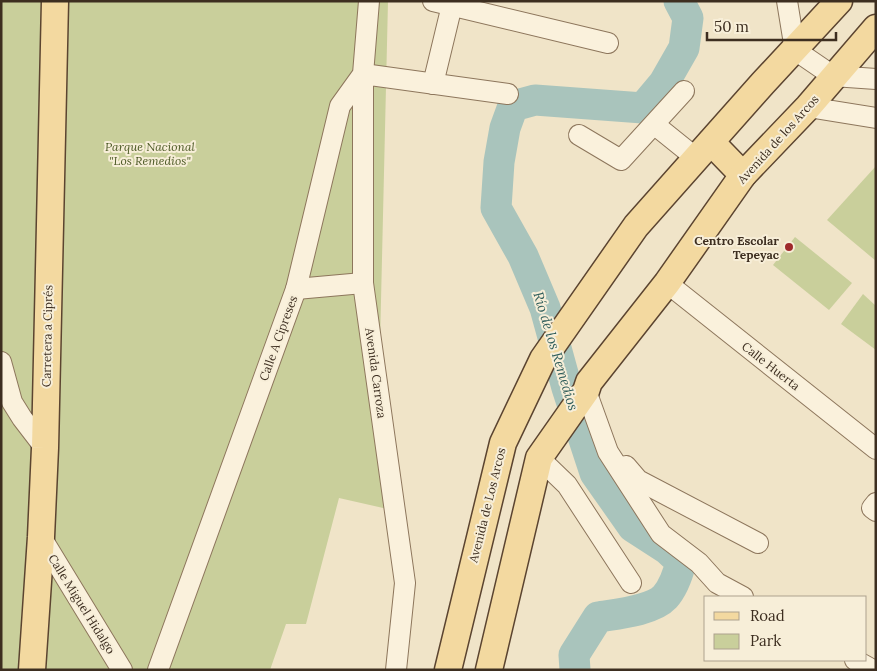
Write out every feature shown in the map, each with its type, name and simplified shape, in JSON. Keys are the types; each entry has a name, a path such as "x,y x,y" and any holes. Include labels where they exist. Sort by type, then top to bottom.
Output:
{"main road":[{"name":"Carretera a Ciprés","path":"32,670 45,448 55,1"},
{"path":"743,176 703,150 839,1"},
{"name":"Avenida de los Arcos","path":"584,391 667,283 743,176 808,107 876,28"},
{"name":"Avenida de Los Arcos","path":"448,670 503,443 542,359 636,226 703,150"},
{"path":"489,670 539,458 584,391"}],"street":[{"path":"369,1 363,74 508,94"},
{"path":"786,1 795,50 833,76 876,79"},
{"path":"433,84 446,3 608,43"},
{"name":"Avenida Carroza","path":"363,74 363,283 405,583 396,670"},
{"name":"Calle A Cipreses","path":"158,670 296,288 340,106 363,74"},
{"path":"579,135 621,160 655,125 684,91"},
{"path":"808,107 876,118"},
{"path":"655,125 703,150"},
{"path":"296,288 363,283"},
{"name":"Calle Huerta","path":"667,283 876,449"},
{"path":"1,362 12,402 45,448"},
{"path":"584,391 625,465 638,480 758,543"},
{"path":"584,391 608,452 661,534 699,563 717,582 741,596"},
{"path":"539,458 567,485 630,583"},
{"name":"Calle Miguel Hidalgo","path":"41,537 122,670"},
{"path":"857,661 873,670"}],"green space":[{"name":"Parque Nacional \"Los Remedios\"","path":"1,1 388,1 380,344 392,510 339,498 306,624 286,624 270,670 1,670"},
{"path":"876,166 876,261 827,220"},
{"path":"795,237 852,283 829,310 773,265"},
{"path":"863,294 876,306 876,350 841,324"}],"waterway":[{"name":"Río de los Remedios","path":"575,670 574,655 598,617 643,609 659,602 670,589 677,576 681,562 667,549 633,527 595,473 567,388 545,308 523,256 496,208 499,162 505,128 513,106 535,100 643,108 664,83 684,48 688,18 679,1"}],"place":[{"name":"Centro Escolar Tepeyac","path":"789,247"}]}
